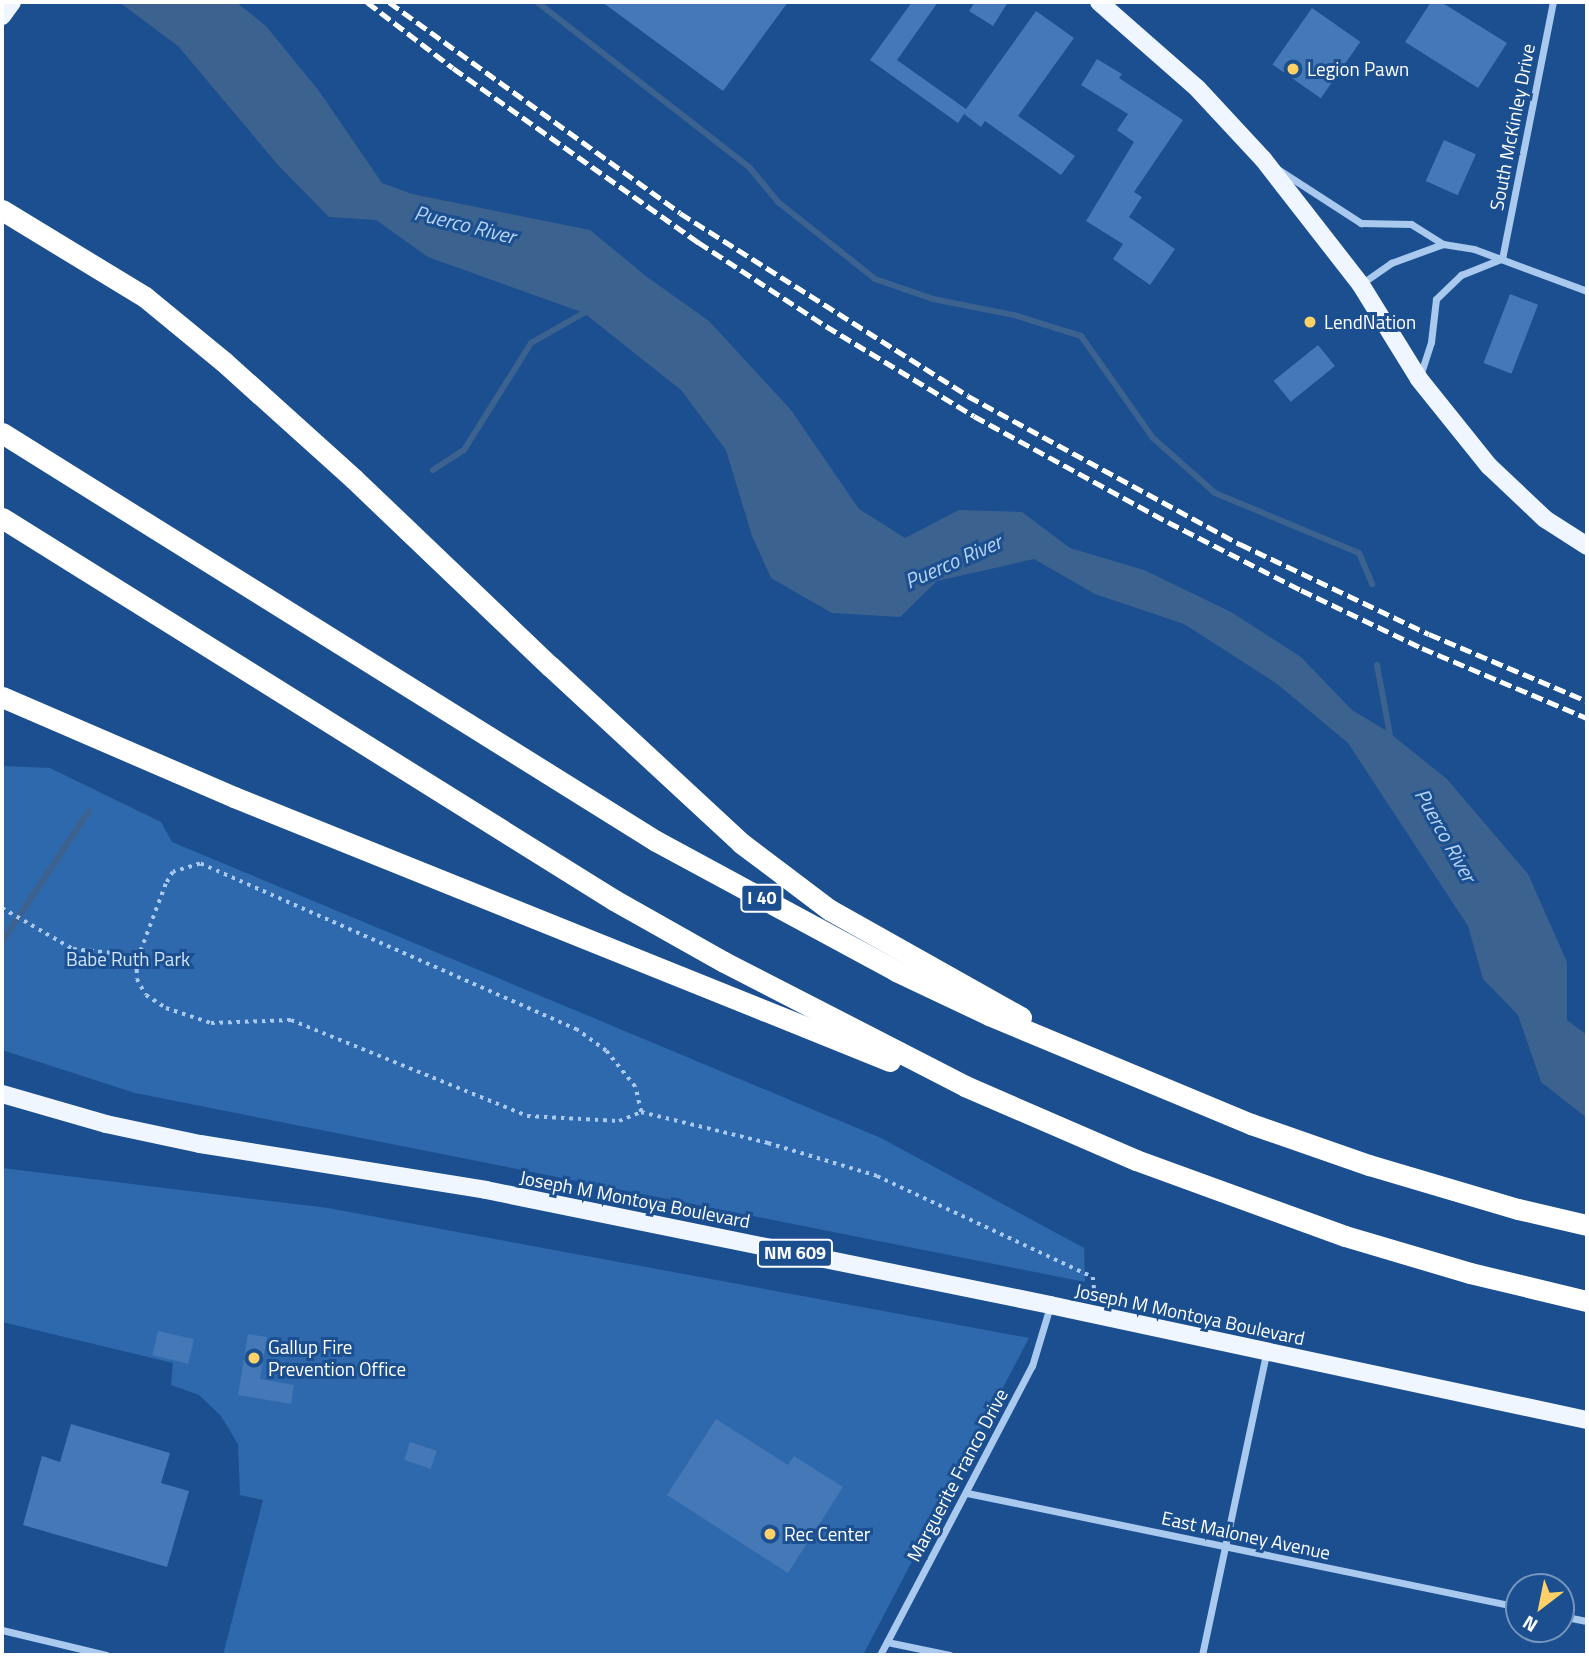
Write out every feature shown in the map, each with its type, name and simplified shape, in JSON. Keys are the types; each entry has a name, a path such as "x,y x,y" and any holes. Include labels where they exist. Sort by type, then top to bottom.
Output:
{"highway":[{"path":"7,212 145,297 223,360 354,479 550,667 741,842 830,910 1128,1075"},
{"name":"I 40","path":"2,433 656,841 896,971 1128,1075 1251,1124 1369,1165 1518,1209 1587,1225"},
{"path":"2,518 614,901 724,962 965,1086 1136,1160"},
{"path":"2,696 247,802 1136,1160 1345,1236 1470,1273 1587,1301"}],"main road":[{"path":"2,16 12,2"},
{"path":"1099,2 1197,88 1262,159 1361,285 1419,379 1489,466 1545,519 1587,546"},
{"name":"Joseph M Montoya Boulevard","path":"2,1094 106,1124 200,1144 486,1190 1050,1305 1587,1420"}],"street":[{"name":"South McKinley Drive","path":"1502,259 1553,2"},
{"path":"1262,159 1362,223 1411,224 1443,244 1474,249 1587,292"},
{"path":"1361,285 1391,263 1443,244"},
{"path":"1419,379 1430,342 1436,299 1461,275 1502,259"},
{"name":"Marguerite Franco Drive","path":"880,1655 1032,1366 1050,1305"},
{"path":"1202,1655 1266,1352"},
{"name":"East Maloney Avenue","path":"967,1493 1505,1604"},
{"path":"2,1630 106,1655"},
{"path":"887,1642 950,1655"}],"path":[{"path":"640,1112 635,1087 606,1051 578,1030 200,864 173,872 166,884 137,961 136,979 146,995 166,1008 212,1023 291,1020 527,1116 619,1121 640,1112 768,1143 877,1176 1093,1277 1097,1316"},
{"path":"2,908 73,949 114,953 137,961"}],"green space":[{"name":"Babe Ruth Park","path":"2,766 50,768 161,822 172,842 881,1138 1084,1248 1085,1282 135,1093 2,1050"},
{"path":"2,1168 328,1208 1029,1338 863,1655 223,1655 263,1500 240,1495 238,1444 221,1416 199,1395 171,1385 173,1363 2,1322"}],"water":[{"name":"Puerco River","path":"119,2 236,2 266,26 319,91 382,183 412,194 590,230 647,277 709,321 791,410 859,509 905,538 959,510 1022,512 1070,548 1144,570 1231,612 1301,657 1352,710 1387,731 1447,779 1528,874 1567,962 1567,1020 1587,1035 1587,1118 1541,1082 1518,1015 1483,979 1468,926 1348,743 1276,683 1184,624 1095,594 1034,559 937,581 900,617 832,613 771,578 752,536 726,450 681,390 584,313 428,257 376,220 329,217 278,165 178,46"}],"building":[{"path":"602,2 788,2 723,91"},
{"path":"912,2 938,2 897,60 966,109 1036,11 1074,38 1018,116 1075,156 1061,175 985,121 981,127 964,114 958,123 870,60"},
{"path":"975,2 1008,2 993,26 969,11"},
{"path":"1431,2 1441,2 1507,43 1478,88 1405,42"},
{"path":"1312,8 1360,42 1321,98 1272,65"},
{"path":"1097,59 1122,74 1119,78 1183,120 1134,192 1142,197 1129,217 1175,249 1150,285 1113,259 1123,244 1086,221 1134,142 1117,130 1128,114 1081,85"},
{"path":"1444,140 1476,154 1458,195 1426,181"},
{"path":"1510,294 1538,305 1511,374 1483,363"},
{"path":"1318,345 1335,366 1291,402 1274,381"},
{"path":"158,1331 194,1339 188,1364 152,1355"},
{"name":"Gallup Fire Prevention Office","path":"248,1334 267,1337 260,1379 294,1385 291,1404 238,1395"},
{"name":"Rec Center","path":"716,1419 788,1465 794,1456 843,1487 788,1573 667,1495"},
{"path":"71,1424 170,1453 161,1483 189,1491 167,1567 23,1525 42,1456 60,1462"},
{"path":"410,1442 437,1451 431,1469 404,1460"}],"waterway":[{"path":"537,2 750,168 778,202 875,279 933,299 1014,315 1081,336 1153,438 1215,493 1359,553 1372,584"},
{"path":"433,470 464,450 531,343 589,310"},
{"path":"1377,665 1390,735"},
{"path":"2,942 89,811"}],"railway":[{"path":"367,2 453,68 698,242 826,326 974,416 1168,522 1301,590 1422,648 1587,718"},
{"path":"389,2 680,213 968,396 1240,544 1429,634 1587,701"}],"place":[{"name":"Legion Pawn","path":"1293,69"},
{"name":"LendNation","path":"1310,322"},
{"name":"Gallup Fire Prevention Office","path":"254,1358"},
{"name":"Rec Center","path":"770,1534"}]}
